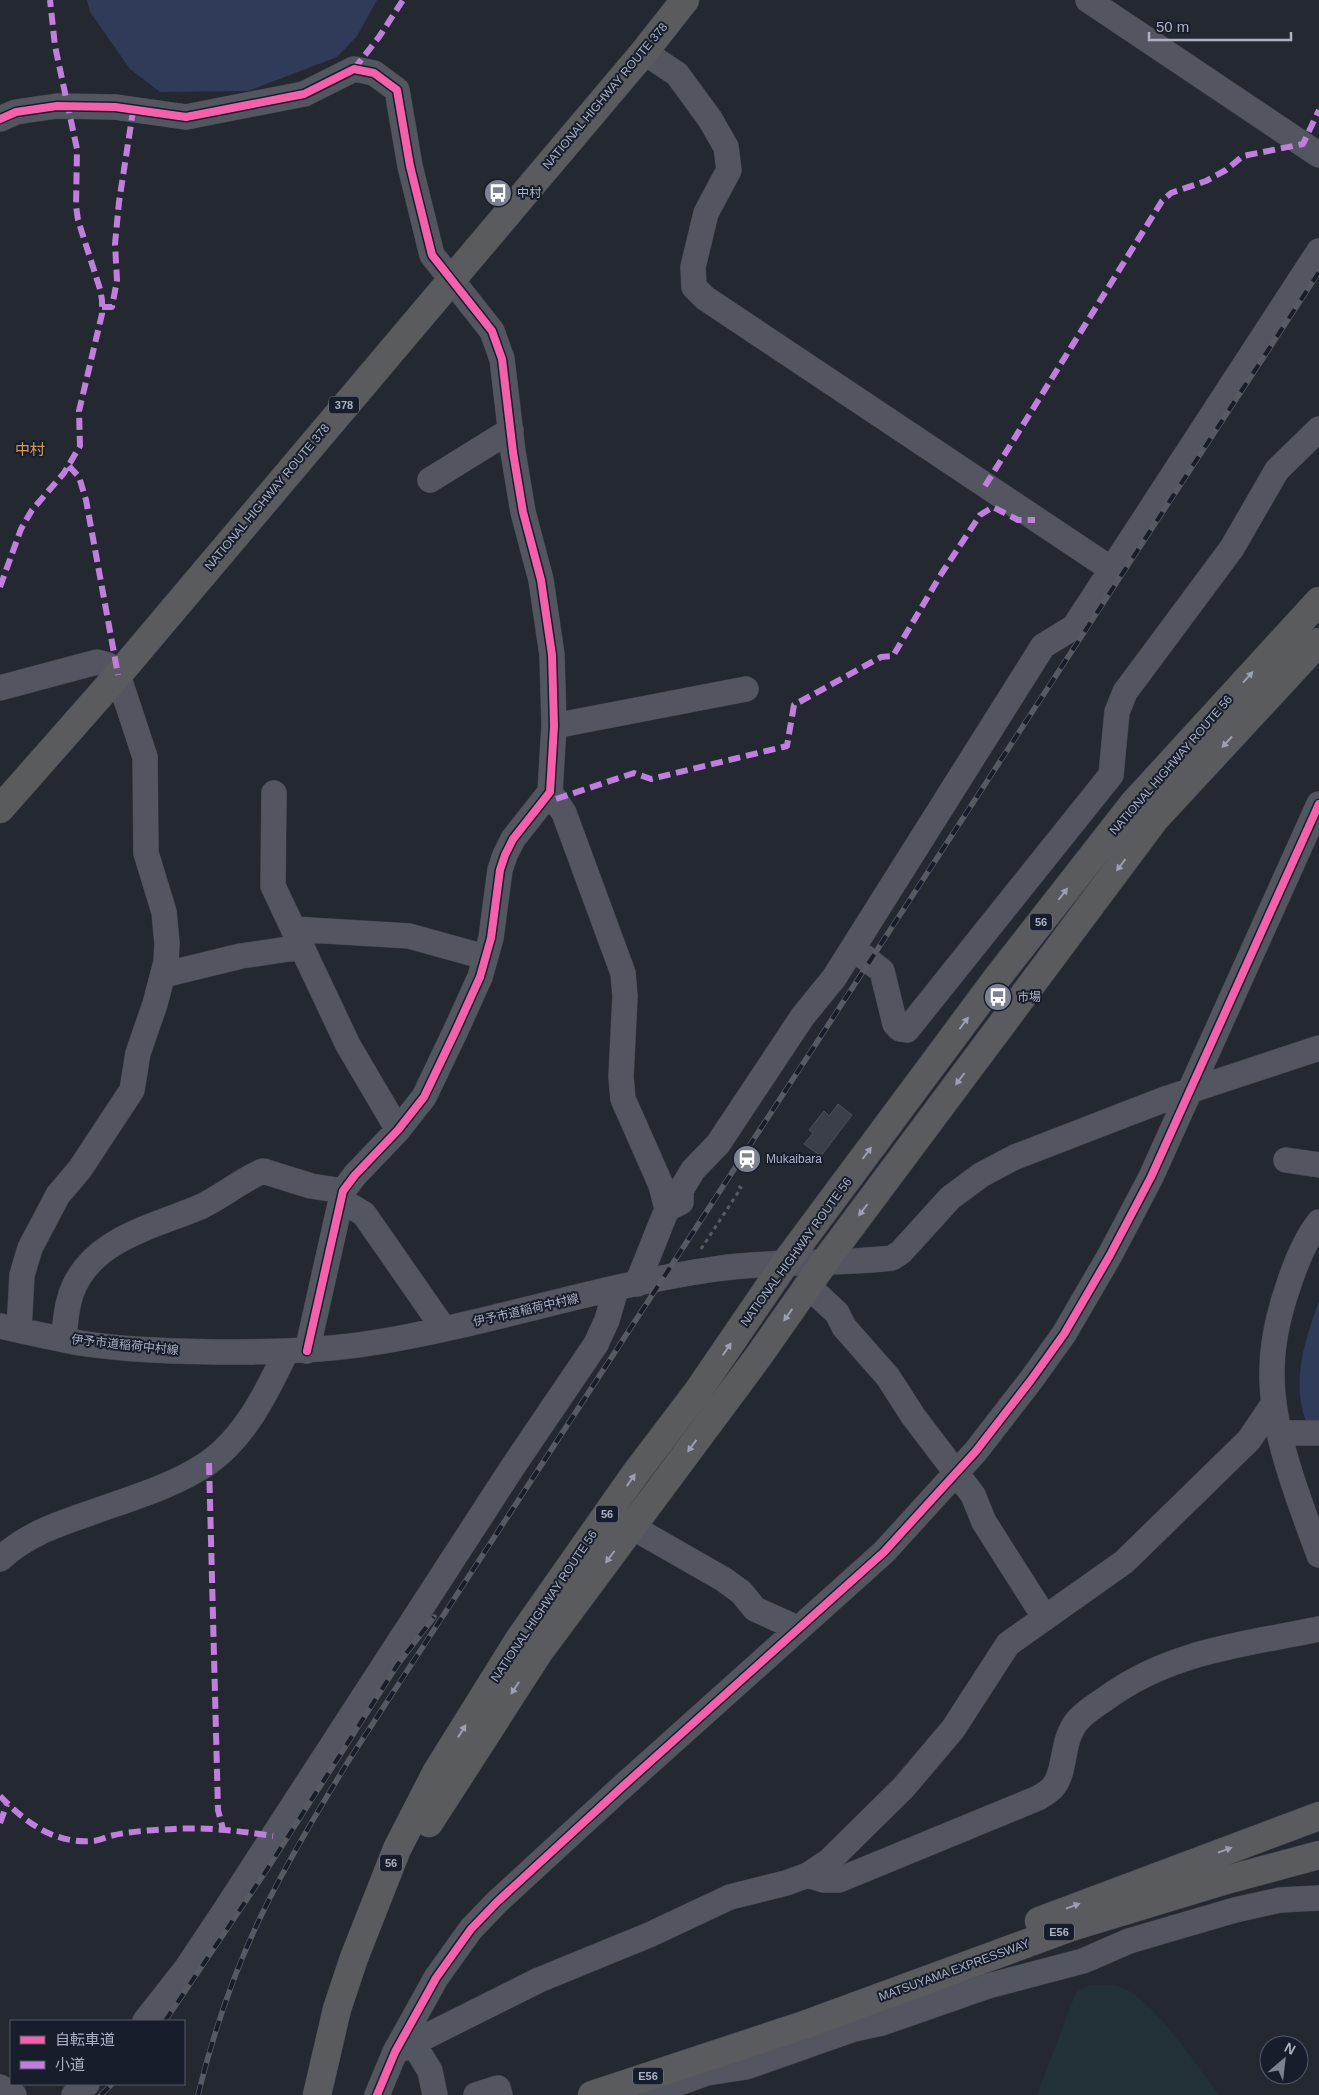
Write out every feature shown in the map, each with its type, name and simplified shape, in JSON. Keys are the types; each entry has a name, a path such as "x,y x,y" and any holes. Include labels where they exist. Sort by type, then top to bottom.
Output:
{"highway":[{"name":"NATIONAL HIGHWAY ROUTE 378","path":"0,809 118,675 644,52 677,4"},
{"name":"NATIONAL HIGHWAY ROUTE 56","path":"317,2095 337,2009 354,1958 397,1849 436,1773 520,1638 635,1474 698,1391 786,1262 997,978 1133,804 1319,601"},
{"name":"NATIONAL HIGHWAY ROUTE 56","path":"354,1958 410,1854 465,1765 539,1652 826,1260 1155,819 1319,642"},
{"path":"804,2025 1064,1910 1319,1816"},
{"name":"MATSUYAMA EXPRESSWAY","path":"592,2095 804,2025 1074,1926 1226,1880 1319,1855"}],"street":[{"path":"1088,0 1319,155"},
{"path":"644,52 677,74 710,120 726,147 729,170 706,213 693,267 694,287 714,304 1111,569"},
{"path":"0,119 16,112 57,106 115,107 186,117 304,94 354,69 374,73 397,90 410,166 432,254 492,331 502,359 523,512 541,580 552,655 554,726 550,792 513,839 500,870 491,938 480,977 424,1096 398,1130 355,1175 342,1196 296,1352 245,1425 209,1462 154,1490 35,1533 15,1545 0,1560"},
{"path":"146,2020 186,1969 512,1468 596,1344 667,1209 681,1202 681,1190 693,1170 718,1144 803,1016 834,978 1043,646 1074,628 1319,251"},
{"path":"853,948 882,971 895,1024 900,1029 907,1030 1111,775 1116,712 1125,692 1232,548 1277,470 1319,429"},
{"path":"430,480 511,430"},
{"path":"0,688 97,662 108,666 118,675 145,757 146,853 164,912 167,935 163,975 138,1054 132,1090 80,1169 58,1195 30,1248 9,1328"},
{"path":"554,726 746,689"},
{"path":"550,792 564,813 623,973 625,996 621,1077 623,1099 661,1185 667,1209"},
{"path":"274,794 273,886 348,1045 398,1130"},
{"path":"377,2095 404,2048 436,1978 471,1929 556,1847 797,1628 884,1552 956,1474 1025,1388 1064,1334 1110,1256 1142,1194 1319,804"},
{"path":"163,975 241,956 297,938 409,936 486,957"},
{"name":"伊予市道稲荷中村線","path":"9,1328 64,1339 165,1351 296,1352 377,1342 444,1329 627,1286 716,1269 786,1262 892,1258 901,1252 950,1198 982,1175 1015,1157 1189,1091 1319,1048"},
{"path":"1286,1160 1319,1165"},
{"path":"64,1339 66,1310 71,1292 81,1275 101,1252 122,1238 201,1206 264,1171 342,1196 364,1214 444,1329"},
{"path":"1319,1222 1294,1268 1282,1304 1272,1371 1274,1403 1292,1478 1319,1555"},
{"path":"808,1286 836,1313 844,1327 888,1377 913,1416 973,1495 984,1522 1045,1618"},
{"path":"404,2048 539,1980 650,1935 730,1896 786,1883 808,1875 829,1861 904,1787 953,1729 1008,1644 1124,1562 1248,1440 1274,1403"},
{"path":"1281,1433 1319,1433"},
{"path":"632,1526 723,1579 741,1592 755,1609 797,1628"},
{"path":"808,1875 824,1880 839,1880 1038,1798 1053,1787 1060,1776 1064,1748 1078,1720 1126,1684 1152,1670 1210,1651 1319,1629"},
{"path":"645,2095 708,2072 746,2067 854,2029 882,2023 988,1986 1083,1961 1128,1941 1260,1903 1319,1898"},
{"path":"404,2048 430,2071 435,2095"},
{"path":"74,2095 85,2085"},
{"path":"0,2087 14,2095"},
{"path":"476,2095 498,2088 500,2095"}],"path":[{"path":"701,1249 740,1188 737,1186"}],"shaded area":[{"path":"1090,1985 1117,1986 1130,1991 1144,2002 1173,2033 1219,2095 1037,2095 1076,1992"}],"water":[{"path":"87,0 377,0 357,36 337,57 248,91 160,92 130,69 90,12"},
{"path":"1319,1301 1319,1425 1306,1422 1302,1407 1300,1376 1305,1346"}],"building":[{"path":"838,1104 852,1115 821,1156 804,1144 813,1133 809,1130 824,1111 829,1116"}],"railway":[{"path":"198,2095 210,2049 225,2004 251,1937 292,1856 349,1760 1319,272"},
{"path":"166,2020 266,1871 398,1664 434,1617"},
{"path":"101,2095 111,2085"}],"marked path":[{"path":"0,587 21,529 32,510 64,473 80,446 79,411 102,314 100,289 78,220 76,206 77,149 55,46 50,0"},
{"path":"354,69 379,37 403,0"},
{"path":"985,486 1162,201 1171,193 1206,181 1226,170 1243,156 1303,144 1319,110"},
{"path":"102,307 112,307 117,280 115,244 119,202 133,111"},
{"path":"69,466 79,477 86,500 118,675"},
{"path":"556,799 634,773 651,779 787,746 794,705 881,657 893,656 940,576 980,515 993,507 1018,520 1035,520"},
{"path":"209,1463 218,1810 223,1829"},
{"path":"0,1796 41,1829 65,1839 78,1841 92,1841 134,1832 187,1829 224,1830 273,1836"},
{"path":"0,1823 7,1804"}],"cycle path":[{"path":"0,119 16,112 57,106 115,107 186,117 304,94 354,69 374,73 397,90 410,166 432,255 492,331 502,359 513,452 523,512 541,580 552,655 554,726 550,792 513,839 505,855 500,870 491,938 480,977 424,1097 398,1130 355,1175 343,1191 307,1351"},
{"path":"377,2095 395,2052 436,1978 471,1929 497,1902 622,1787 884,1552 976,1451 1031,1380 1064,1334 1110,1255 1151,1177 1319,804"}],"place":[{"name":"中村","path":"498,193"},
{"name":"市場","path":"998,997"},
{"name":"Mukaibara","path":"747,1159"}],"district":[{"name":"中村","path":"30,450"}]}
